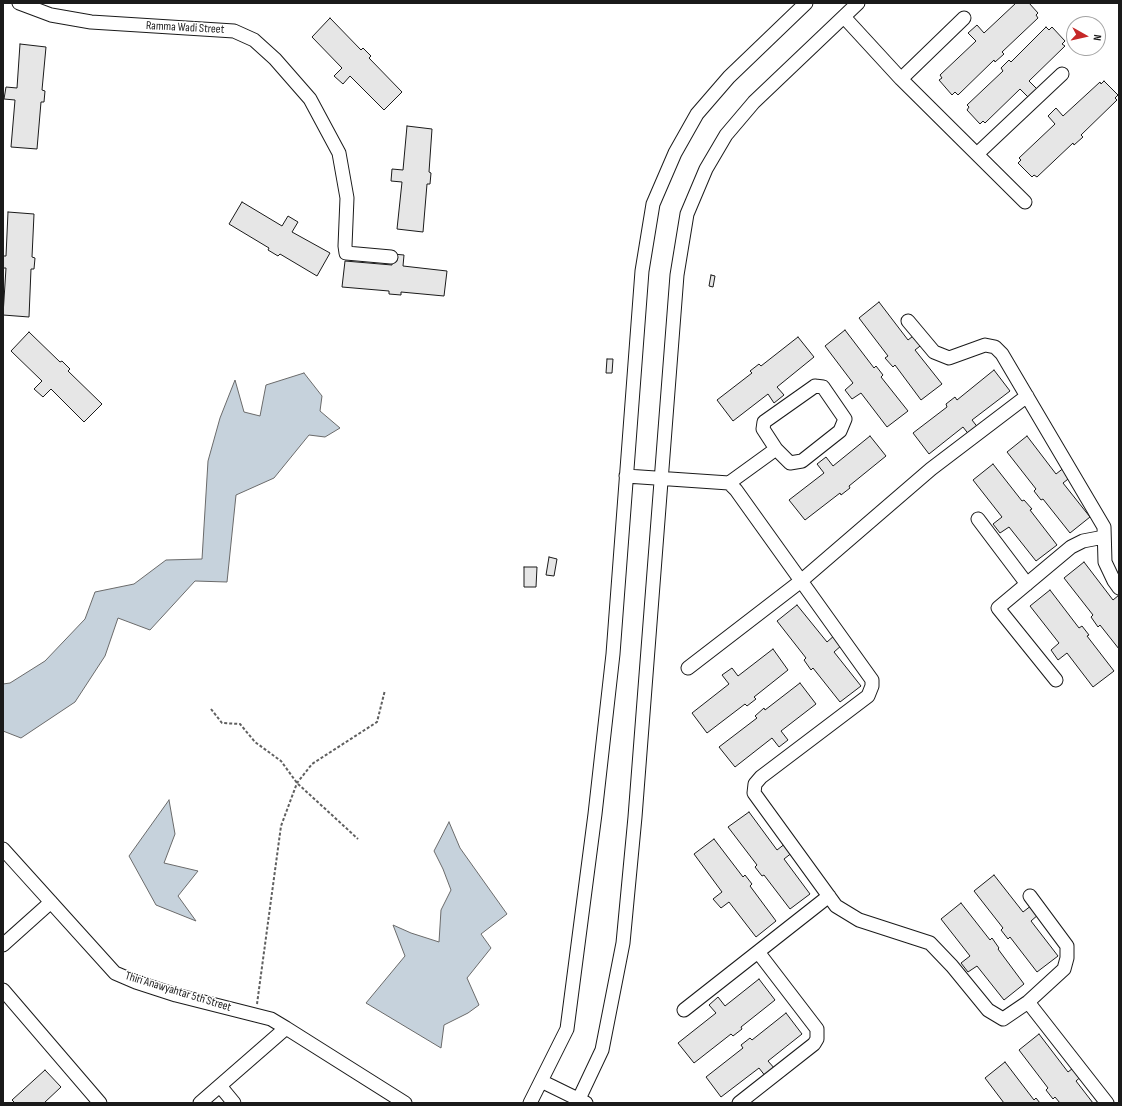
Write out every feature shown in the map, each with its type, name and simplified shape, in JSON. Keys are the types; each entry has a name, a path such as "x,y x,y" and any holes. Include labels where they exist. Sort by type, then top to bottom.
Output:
{"street":[{"name":"Ramma Wadi Street","path":"19,3 51,15 90,22 234,31 254,40 275,59 310,99 339,153 347,198 346,253 392,257"},
{"path":"530,1103 567,1029 595,814 612,661 642,270 653,204 674,153 697,114 729,77 806,3"},
{"path":"541,1081 581,1102 602,1050 623,943 635,817 677,275 687,214 706,169 726,135 754,102 858,3"},
{"path":"844,17 901,79 1025,202"},
{"path":"901,79 964,18"},
{"path":"977,154 1062,74"},
{"path":"908,321 934,352 949,358 985,345 995,347 1002,354 1104,527 1105,562 1114,582 1119,588"},
{"path":"815,386 823,387 845,419 840,431 802,460 790,463 776,449 763,429 764,422 815,386"},
{"path":"688,668 801,581 931,469 1027,396"},
{"path":"729,484 776,449"},
{"path":"626,476 729,484 736,490 872,680 872,686 868,696 761,777 755,784 754,793 836,906 859,920 930,943 952,966 988,1010 1003,1019 1028,1002 1064,969 1067,958 1067,946 1030,896"},
{"path":"978,519 1027,584"},
{"path":"1056,680 998,608 1071,547 1083,541 1104,537"},
{"name":"Thiri Anawyahtar 5th Street","path":"3,849 115,973 136,982 176,995 271,1019 405,1103"},
{"path":"684,1010 829,896"},
{"path":"3,945 50,902"},
{"path":"739,1103 814,1044 817,1039 817,1029 758,952"},
{"path":"3,990 100,1103"},
{"path":"1028,1002 1107,1103"},
{"path":"200,1103 286,1028"},
{"path":"220,1086 234,1103"}],"path":[{"path":"256,1015 281,826 297,783 312,764 377,722 385,690"},
{"path":"211,709 222,723 240,724 255,742 281,761 297,783 358,839"}],"shaded area":[{"path":"304,373 322,396 320,411 340,428 325,437 309,435 274,478 236,495 227,582 195,581 150,630 118,618 105,656 75,702 21,738 3,731 3,684 10,683 45,661 85,619 95,592 134,584 166,560 202,559 208,461 220,418 235,380 244,412 260,416 266,385"},
{"path":"169,800 175,834 164,863 198,871 178,896 196,921 156,905 129,856"},
{"path":"449,822 460,848 507,914 481,934 491,948 467,978 479,1005 468,1013 444,1025 441,1048 366,1003 405,956 393,925 411,933 439,942 441,910 451,890 434,851"}],"building":[{"path":"1016,3 1029,3 1038,13 1036,15 1038,18 1002,52 1004,54 995,62 994,60 958,95 955,92 952,95 939,80 942,78 940,75 976,41 968,33 977,25 984,33"},
{"path":"330,18 361,50 363,48 371,56 369,58 402,92 384,110 350,76 343,84 334,76 342,68 312,37"},
{"path":"1046,27 1049,30 1052,27 1065,41 1062,44 1065,46 1029,81 1037,89 1028,97 1020,89 985,123 983,121 980,124 967,110 969,107 967,105 1003,71 1001,68 1009,60 1011,62"},
{"path":"20,44 46,47 42,90 45,91 44,102 41,102 37,149 11,147 15,100 4,99 6,87 17,88"},
{"path":"1104,81 1118,95 1115,98 1117,100 1081,135 1083,137 1074,145 1073,143 1037,177 1034,175 1032,177 1018,163 1021,160 1019,158 1055,124 1048,116 1056,108 1063,116 1100,82 1101,84"},
{"path":"407,126 432,129 429,172 431,173 430,184 427,184 423,232 397,229 402,182 391,181 392,169 403,170"},
{"path":"242,202 282,226 288,216 298,222 292,232 330,253 317,276 280,254 278,256 268,250 269,248 229,224"},
{"path":"8,212 34,214 32,257 35,258 34,269 31,269 29,317 3,315 6,268 3,268 3,256 6,256"},
{"path":"393,254 404,255 403,266 447,271 444,296 401,292 401,295 389,294 389,291 342,287 345,261 392,265"},
{"path":"711,275 715,276 713,287 709,286"},
{"path":"879,302 908,340 917,333 924,343 915,350 942,384 921,400 895,365 893,367 885,358 888,356 859,318"},
{"path":"845,330 874,368 876,366 883,375 881,377 908,411 887,427 861,393 852,399 845,390 853,383 825,346"},
{"path":"29,332 60,362 62,361 70,369 68,371 102,404 84,422 51,389 43,397 34,389 42,381 11,351"},
{"path":"798,337 814,357 777,387 784,395 774,403 768,394 733,421 717,400 752,373 750,371 759,364 761,366"},
{"path":"607,359 613,359 612,373 606,373"},
{"path":"994,370 1010,391 972,420 979,429 970,436 963,427 929,454 913,433 947,407 946,404 955,397 957,400"},
{"path":"870,436 886,456 849,486 850,488 841,495 840,493 805,520 789,500 824,473 817,464 826,457 833,466"},
{"path":"1027,436 1056,474 1065,467 1072,476 1063,483 1090,517 1070,533 1043,499 1041,500 1034,491 1036,489 1007,452"},
{"path":"993,464 1022,501 1024,500 1032,509 1030,510 1057,545 1036,561 1009,527 1000,533 993,524 1002,517 973,480"},
{"path":"549,557 557,559 554,576 546,575"},
{"path":"1084,562 1113,600 1119,595 1119,649 1100,625 1098,627 1091,617 1093,615 1064,578"},
{"path":"524,567 537,567 536,587 524,587"},
{"path":"1050,590 1079,628 1082,626 1089,635 1087,636 1114,671 1093,687 1067,653 1058,660 1051,650 1059,643 1030,606"},
{"path":"797,605 827,642 835,635 842,645 834,652 861,686 840,702 813,668 811,670 804,660 806,658 777,621"},
{"path":"773,649 788,670 754,697 756,699 747,706 745,704 707,733 692,713 729,684 722,675 732,668 738,676"},
{"path":"800,683 816,704 781,731 788,740 779,747 772,738 735,767 719,747 757,718 755,716 764,708 765,710"},
{"path":"749,812 777,850 786,843 793,852 784,859 810,894 790,909 764,875 762,876 755,867 757,865 728,827"},
{"path":"714,839 743,877 745,875 752,884 750,886 776,921 756,937 729,902 721,908 713,899 722,892 694,854"},
{"path":"994,875 1023,912 1032,905 1039,914 1031,921 1058,956 1037,972 1010,937 1008,939 1001,930 1003,928 974,891"},
{"path":"961,903 990,940 992,938 999,948 998,949 1024,984 1004,1000 977,966 968,972 961,963 970,956 941,919"},
{"path":"759,979 775,1000 741,1027 742,1029 733,1036 731,1034 694,1063 678,1043 716,1013 709,1005 718,997 725,1006"},
{"path":"786,1013 802,1034 768,1061 775,1069 766,1077 759,1068 721,1097 706,1077 743,1048 741,1045 750,1038 752,1040"},
{"path":"1039,1034 1068,1072 1077,1065 1084,1074 1076,1081 1093,1103 1060,1103 1055,1097 1053,1099 1046,1090 1048,1088 1019,1050"},
{"path":"1005,1062 1034,1100 1036,1098 1040,1103 1004,1103 985,1078"},
{"path":"45,1070 61,1087 44,1103 15,1103 12,1100"}]}
